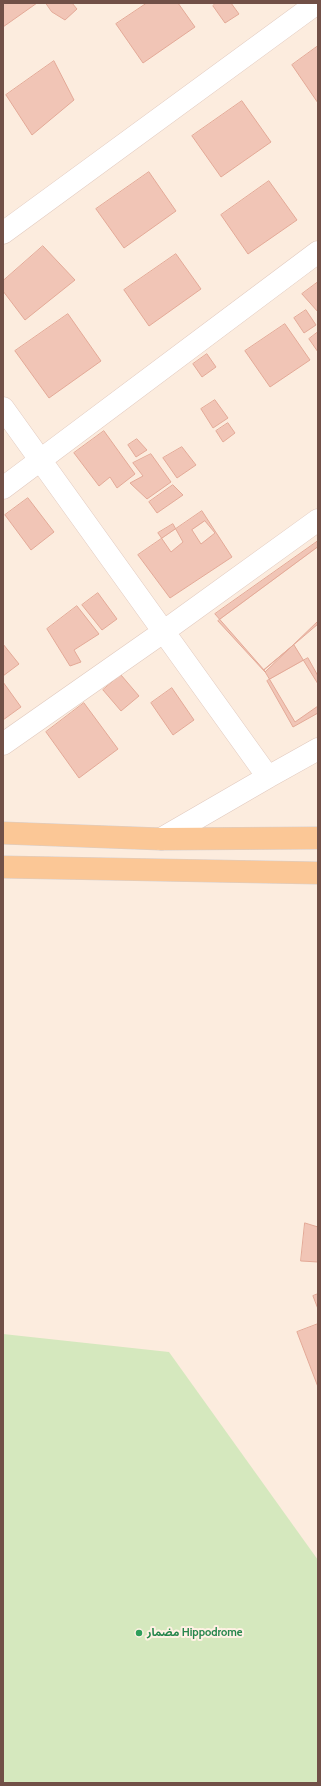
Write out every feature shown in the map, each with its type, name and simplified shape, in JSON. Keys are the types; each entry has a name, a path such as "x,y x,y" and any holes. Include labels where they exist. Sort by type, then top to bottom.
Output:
{"main road":[{"path":"3,833 161,839 318,838"},
{"path":"3,867 318,873"}],"street":[{"path":"7,223 316,3"},
{"path":"3,488 318,252"},
{"path":"3,408 268,777"},
{"path":"3,744 163,632 318,520"},
{"path":"161,839 318,749"}],"green space":[{"name":"مضمار Hippodrome","path":"3,1334 169,1352 318,1560 318,1783 3,1783"}],"building":[{"path":"3,3 37,3 3,27"},
{"path":"46,3 72,3 77,9 65,20 52,12"},
{"path":"147,3 178,3 195,27 143,63 116,24"},
{"path":"216,3 231,3 239,14 225,23 213,6"},
{"path":"318,46 318,103 292,65"},
{"path":"54,61 74,100 32,135 6,95"},
{"path":"242,101 271,142 221,177 192,136"},
{"path":"149,172 176,211 124,248 96,209"},
{"path":"269,181 297,220 248,254 221,215"},
{"path":"43,246 75,280 25,320 3,291 3,281"},
{"path":"176,254 201,289 149,326 124,290"},
{"path":"318,282 318,312 302,294"},
{"path":"306,310 316,325 304,333 294,318"},
{"path":"68,314 101,361 49,398 15,351"},
{"path":"285,324 310,360 270,387 245,351"},
{"path":"318,332 318,352 309,339"},
{"path":"207,354 216,367 202,377 193,364"},
{"path":"215,400 228,418 213,428 201,409"},
{"path":"228,423 235,433 223,442 216,431"},
{"path":"104,431 135,474 117,488 110,477 99,486 74,453"},
{"path":"137,439 147,450 136,457 128,445"},
{"path":"182,447 196,465 177,478 163,458"},
{"path":"151,454 171,482 147,499 130,483 143,476 133,463"},
{"path":"173,485 183,495 157,513 149,502"},
{"path":"28,498 54,532 31,550 5,515"},
{"path":"202,511 232,557 170,598 138,555"},
{"path":"205,521 215,533 201,544 192,530"},
{"path":"173,524 183,542 171,552 158,533"},
{"path":"318,541 318,624 264,670 215,614"},
{"path":"318,547 318,621 265,672 218,621"},
{"path":"98,593 117,619 102,630 82,605"},
{"path":"77,606 99,634 74,650 81,662 70,666 47,629"},
{"path":"3,644 19,664 3,676"},
{"path":"294,645 318,684 318,706 295,722 264,670"},
{"path":"308,658 318,676 318,713 293,727 267,681"},
{"path":"121,675 139,696 121,711 103,690"},
{"path":"3,682 21,707 3,720"},
{"path":"172,688 194,720 173,735 151,703"},
{"path":"84,703 118,749 79,778 46,732"},
{"path":"305,1223 318,1227 318,1262 301,1261"},
{"path":"318,1294 318,1309 313,1296"},
{"path":"318,1324 318,1387 297,1332"}],"place":[{"name":"مضمار Hippodrome","path":"139,1633"}]}
